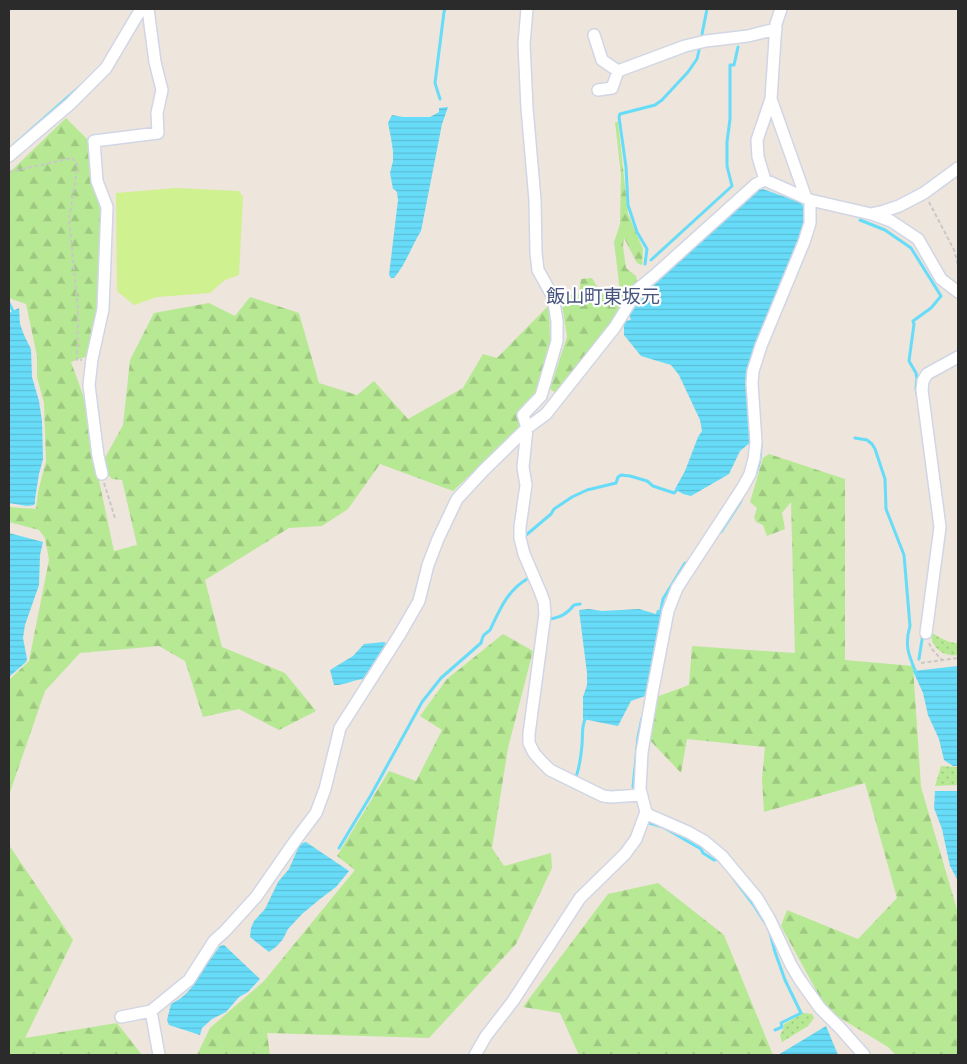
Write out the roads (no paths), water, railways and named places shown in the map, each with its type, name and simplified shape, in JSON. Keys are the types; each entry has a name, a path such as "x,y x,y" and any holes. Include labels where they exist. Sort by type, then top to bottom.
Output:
{"street":[{"path":"9,156 70,104 106,68 141,9"},
{"path":"102,474 89,385 92,359 103,309 107,207 97,181 94,141 158,133 157,113 162,90 155,62 148,9"},
{"path":"527,9 524,44 527,108 535,200 536,253 538,270 553,297 557,321 557,341 541,396 523,415 527,428 524,468 526,485 520,538 524,554 544,602 545,614 529,743 540,761 550,770 603,796 641,794"},
{"path":"765,180 758,157 757,140 771,100 776,29 781,9"},
{"path":"618,71 685,46 706,41 748,36 776,29"},
{"path":"594,35 602,60 618,71"},
{"path":"598,90 612,88 618,71"},
{"path":"771,100 808,199 810,223 761,346 753,371 752,383 756,442 750,474 744,487 677,588 668,611 642,752 640,789 646,812 649,815 688,832 704,841 722,856 757,898 800,980 820,1008 864,1055"},
{"path":"870,214 899,206 924,193 958,168"},
{"path":"121,1017 151,1011 189,980 214,941 225,932 256,897 316,812 325,789 340,728 419,602 434,548 457,499 527,428 546,414 615,327 638,289 756,184 765,180 808,199 891,221 918,239 940,279 958,292"},
{"path":"926,633 940,527 922,390 923,381 926,374 958,357"},
{"path":"475,1055 486,1036 514,1001 580,898 625,854 636,839 646,812"},
{"path":"151,1011 159,1055"}],"water":[{"path":"448,107 442,124 421,231 402,267 394,278 391,278 389,275 398,200 397,192 393,189 390,173 393,151 388,123 392,115 430,117 439,112 439,108"},
{"path":"763,189 802,203 805,214 801,236 757,346 751,442 740,451 729,474 691,496 675,489 702,431 700,420 679,375 671,365 641,356 624,335 624,321 631,320 629,315 651,288 753,194"},
{"path":"19,308 20,324 31,349 32,377 39,401 42,421 43,459 35,503 34,505 27,506 9,503 9,313"},
{"path":"9,533 43,542 40,555 39,585 25,625 23,638 27,659 9,677"},
{"path":"639,609 656,614 657,610 663,611 648,695 631,701 618,726 583,719 583,697 587,685 587,673 579,610 602,611"},
{"path":"386,643 385,645 363,679 334,685 330,670 353,656 364,644"},
{"path":"958,666 958,766 953,766 944,760 939,739 928,715 923,693 913,671"},
{"path":"935,791 958,791 958,881 950,866 942,829 934,808"},
{"path":"306,842 349,871 336,887 302,914 288,929 277,946 269,952 250,937 251,928 254,921 265,909 278,882 289,869 300,844"},
{"path":"224,945 260,979 248,992 239,997 226,1012 212,1019 202,1028 200,1035 169,1025 167,1020 171,1004 184,996 199,977 207,961 210,960 220,946"},
{"path":"826,1026 838,1055 778,1055"}],"waterway":[{"path":"440,99 435,83 445,9"},
{"path":"702,34 707,9"},
{"path":"645,264 647,249 637,232 628,205 626,167 619,117 620,114 655,105 662,100 688,72 697,59 700,46"},
{"path":"651,260 732,186 727,166 727,142 730,119 730,65 734,65 738,47"},
{"path":"9,149 78,88"},
{"path":"860,220 885,230 911,248 941,296 931,308 913,321 909,361 916,373 917,394"},
{"path":"9,303 14,313"},
{"path":"855,438 867,440 872,444 885,479 886,509 904,555 910,626 907,645 917,675"},
{"path":"755,475 760,460 761,443"},
{"path":"525,538 554,509 572,497 587,490 616,483 621,475 647,481 653,486 674,493 679,488"},
{"path":"721,532 741,501"},
{"path":"660,614 663,599 685,563"},
{"path":"339,848 371,795 422,702 441,678 481,643 483,636 490,630 509,595 527,579"},
{"path":"550,617 550,619 561,616 574,605 580,604"},
{"path":"919,659 923,633"},
{"path":"576,777 581,757 583,727 586,717"},
{"path":"633,787 638,737 642,718"},
{"path":"649,823 663,827 701,849 703,853 714,860 720,860"},
{"path":"734,879 769,929 785,980 801,1013 781,1023 782,1027 775,1030"}],"district":[{"name":"飯山町東坂元","path":"603,295"}]}
